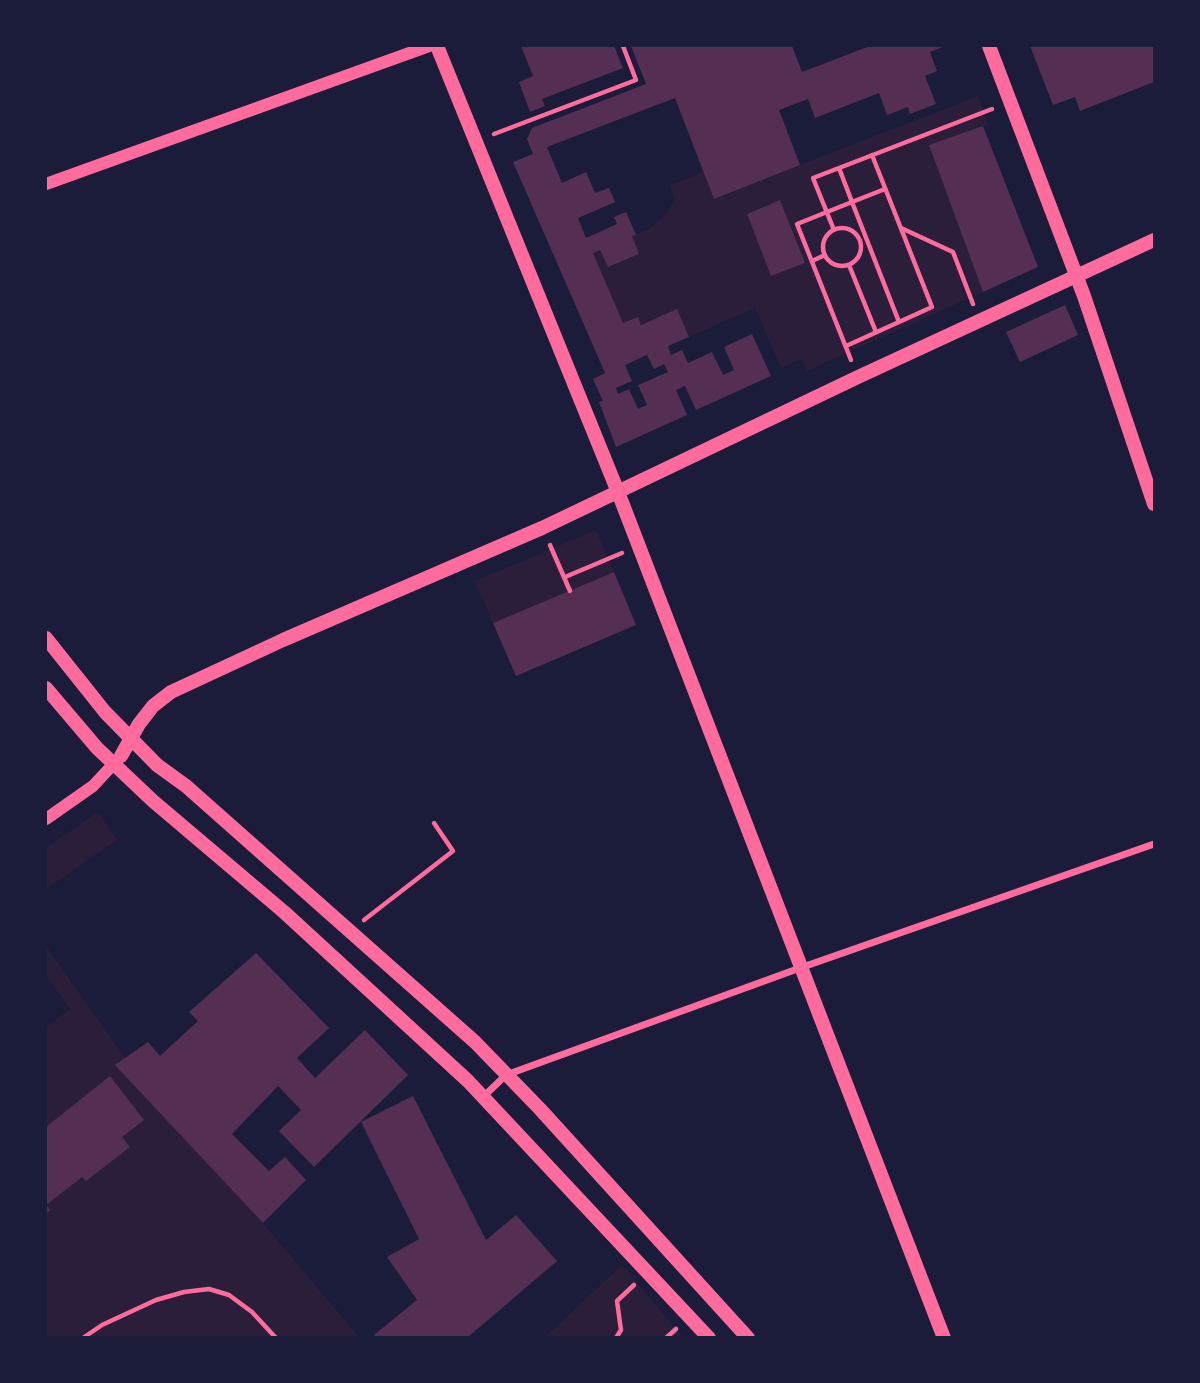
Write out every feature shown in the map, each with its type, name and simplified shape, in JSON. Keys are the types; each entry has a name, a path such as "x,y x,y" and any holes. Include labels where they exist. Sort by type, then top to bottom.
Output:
{"main road":[{"path":"436,46 618,492 944,1338"},
{"path":"989,46 1076,276 1154,504"},
{"path":"118,760 153,706 171,692 284,639 542,528 1154,240"},
{"path":"46,638 132,741 475,1042 540,1109 748,1338"},
{"path":"46,688 118,760 153,801 365,984 483,1097 709,1338"}],"street":[{"path":"46,184 429,46"},
{"path":"46,819 93,786 118,760"},
{"path":"483,1097 506,1075 1154,844"}],"path":[{"path":"474,142 636,80 623,46"},
{"path":"834,230 813,178 1010,102"},
{"path":"846,346 932,307 872,155"},
{"path":"839,168 864,240 899,322"},
{"path":"858,377 797,224 885,189"},
{"path":"845,228 854,231 864,240 860,257 849,265 835,265 825,255 824,242 834,230 845,228"},
{"path":"901,228 953,252 979,321"},
{"path":"812,261 825,255"},
{"path":"849,265 876,332"},
{"path":"542,528 570,591"},
{"path":"565,577 638,547"},
{"path":"349,931 453,851 434,823"},
{"path":"616,1338 621,1330 617,1301 650,1274"},
{"path":"83,1338 102,1325 156,1300 184,1292 209,1289 229,1295 276,1338"}],"shaded area":[{"path":"978,96 988,124 930,146 983,292 807,371 802,359 781,368 755,308 689,337 677,310 641,325 638,318 623,323 593,253 600,250 608,267 639,254 632,236 649,229 666,214 675,200 670,185 703,172 714,198","holes":["780,200 805,263 771,276 747,214"]},
{"path":"596,530 614,572 493,623 475,581"},
{"path":"98,812 117,840 46,889 46,848"},
{"path":"46,946 126,1059 116,1065 263,1223 359,1337 46,1337 46,1027 70,1009 46,976"},
{"path":"622,1265 683,1337 544,1338"}],"building":[{"path":"521,46 614,46 623,68 542,99 545,106 530,112 519,82 533,76"},
{"path":"631,46 792,46 802,72 870,46 945,46 930,52 937,71 925,76 936,104 910,114 908,107 887,115 879,93 815,118 808,99 779,110 800,165 714,199 675,98 547,147 562,183 586,172 595,193 609,188 615,202 578,218 586,238 617,224 614,217 626,212 636,235 632,236 639,254 608,267 600,250 593,253 623,323 638,317 641,325 677,309 689,337 668,346 671,355 682,350 688,363 712,352 723,375 734,370 724,347 752,334 771,376 696,410 685,386 676,390 687,415 616,447 599,402 603,401 593,379 605,373 513,162 533,154 527,139 532,128 646,84","holes":["647,355 654,369 664,364 668,372 638,385 647,405 638,409 629,389 618,394 616,388 632,381 625,365"]},
{"path":"1030,46 1154,46 1154,82 1080,111 1075,97 1053,105"},
{"path":"983,126 1038,267 983,292 929,145"},
{"path":"780,200 805,263 771,276 747,214"},
{"path":"1065,305 1078,335 1020,362 1006,332"},
{"path":"614,572 636,625 516,676 493,623"},
{"path":"256,953 329,1028 297,1058 315,1078 365,1030 408,1075 314,1167 279,1131 301,1110 278,1086 232,1134 269,1171 285,1157 306,1180 263,1223 115,1065 148,1042 160,1056 198,1021 189,1012"},
{"path":"110,1076 144,1120 122,1137 130,1147 86,1181 82,1177 46,1205 46,1127"},
{"path":"413,1096 486,1240 516,1215 557,1261 467,1338 377,1338 374,1335 417,1300 387,1257 419,1239 361,1122"}]}
